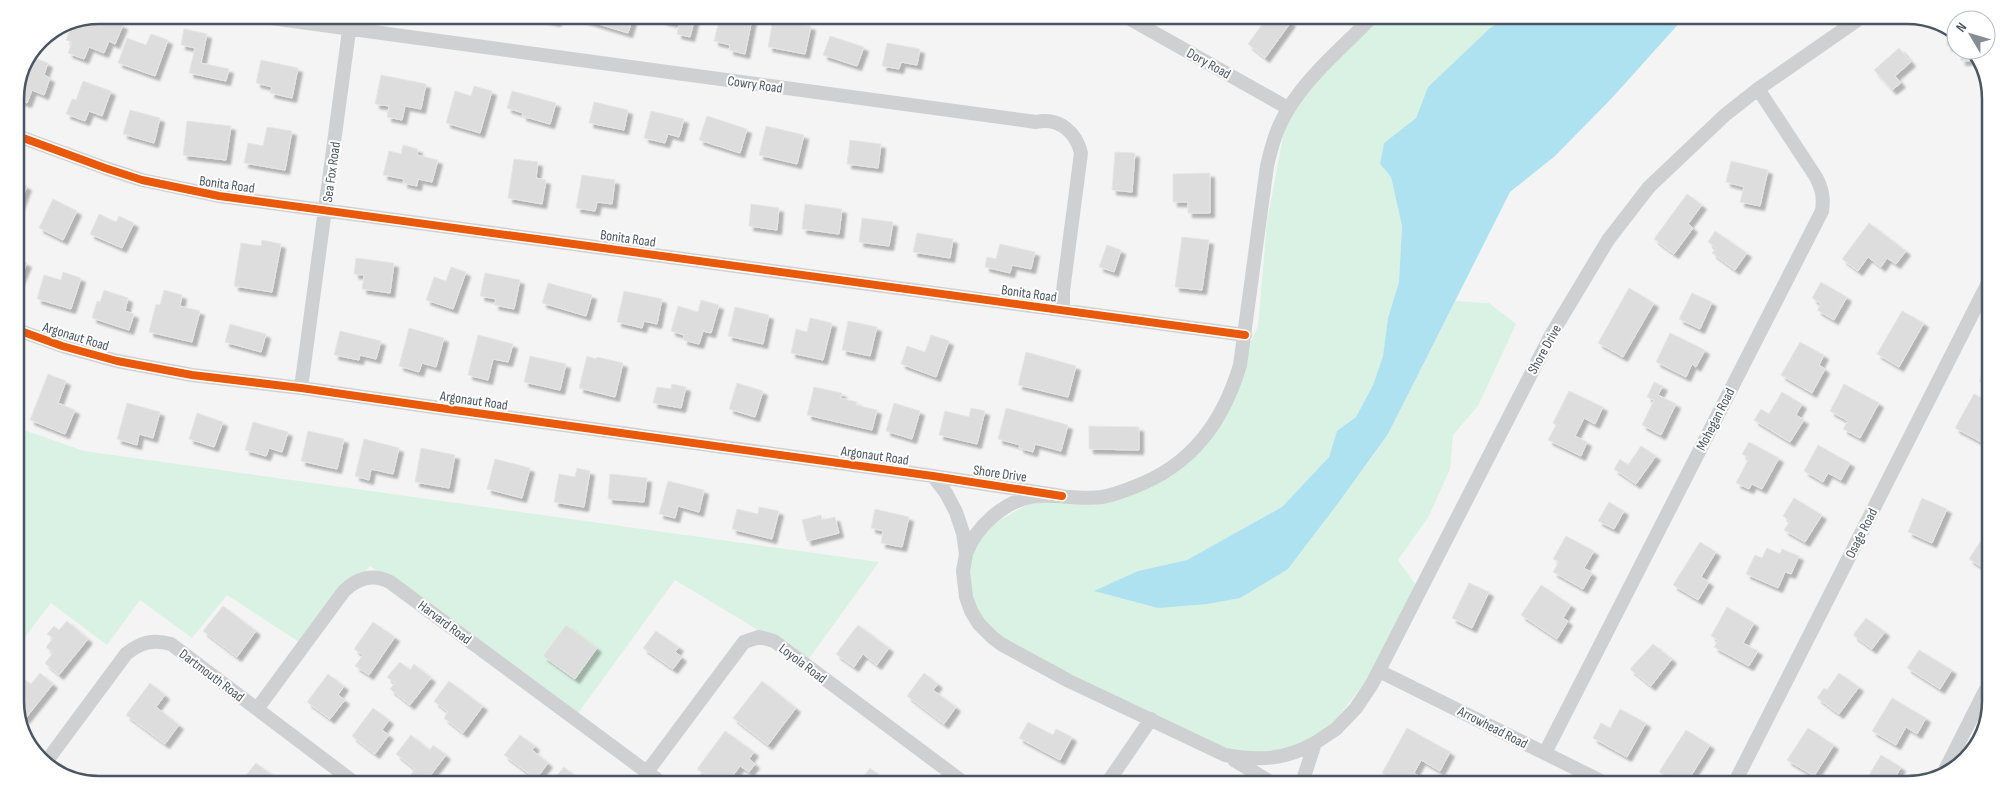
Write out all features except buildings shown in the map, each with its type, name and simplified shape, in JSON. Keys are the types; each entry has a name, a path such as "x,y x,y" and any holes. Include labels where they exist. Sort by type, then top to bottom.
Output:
{"street":[{"name":"Sea Fox Road","path":"301,388 351,24"},
{"name":"Cowry Road","path":"358,24 1026,121 1053,122 1064,126 1078,142 1081,153 1063,291 1063,310"},
{"name":"Dory Road","path":"1141,24 1288,108"},
{"name":"Shore Drive","path":"1365,24 1303,88 1288,108 1273,142 1267,166 1240,365 1233,390 1222,414 1206,436 1171,468 1146,482 1119,492 1102,497 1035,496 1018,501 1002,509 975,536 966,554 963,571 966,597 971,611 979,624 1001,644 1069,681 1151,720 1225,754 1246,759 1266,760 1286,756 1315,744 1336,729 1356,708 1379,670 1546,344 1608,240 1649,187 1725,115 1758,89 1852,24"},
{"name":"Mohegan Road","path":"1545,753 1822,210 1824,200 1822,188 1758,89"},
{"name":"Bonita Road","path":"24,138 105,168 180,189 1245,335"},
{"name":"Osage Road","path":"1738,776 1982,295"},
{"name":"Argonaut Road","path":"24,332 62,346 154,369 933,476"},
{"name":"Shore Drive","path":"933,476 1062,496"},
{"name":"Shore Drive","path":"933,476 946,493 956,512 963,533 966,554"},
{"name":"Harvard Road","path":"257,709 344,591 352,583 362,578 374,577 390,582 652,776"},
{"name":"Loyola Road","path":"647,772 744,642 759,637 774,641 954,776"},
{"name":"Dartmouth Road","path":"49,757 126,654 136,646 147,642 159,641 171,644 346,776"},
{"name":"Arrowhead Road","path":"1379,670 1591,776"},
{"path":"1948,764 1982,697"},
{"path":"1112,776 1151,720"},
{"path":"1304,776 1315,744"},
{"path":"1225,754 1261,776"}],"green space":[{"path":"1364,24 1496,24 1428,87 1416,118 1384,143 1380,164 1391,177 1402,226 1399,282 1388,318 1383,356 1373,385 1356,417 1337,431 1329,457 1282,507 1187,560 1138,571 1095,591 1158,608 1288,569 1388,434 1455,301 1489,303 1516,324 1478,406 1453,435 1450,469 1429,516 1398,560 1420,591 1395,644 1319,741 1249,762 984,631 966,588 972,552 991,525 1032,502 1084,501 1201,450 1258,326 1267,222 1287,115"},
{"path":"24,430 84,451 879,562 808,660 675,580 576,716 370,566 302,644 227,595 192,638 140,600 107,645 51,603 24,638"}],"water":[{"path":"1496,24 1678,24 1612,98 1555,156 1510,192 1388,434 1288,569 1240,598 1207,604 1158,608 1094,591 1138,571 1187,560 1282,507 1329,457 1337,431 1356,417 1373,385 1383,356 1388,318 1399,282 1402,226 1391,177 1380,164 1384,143 1416,118 1428,87"}],"cycle path":[{"path":"24,138 142,180 219,196 1245,335"},
{"path":"24,332 62,346 117,361 192,375 301,388 933,476 1062,496"}]}
